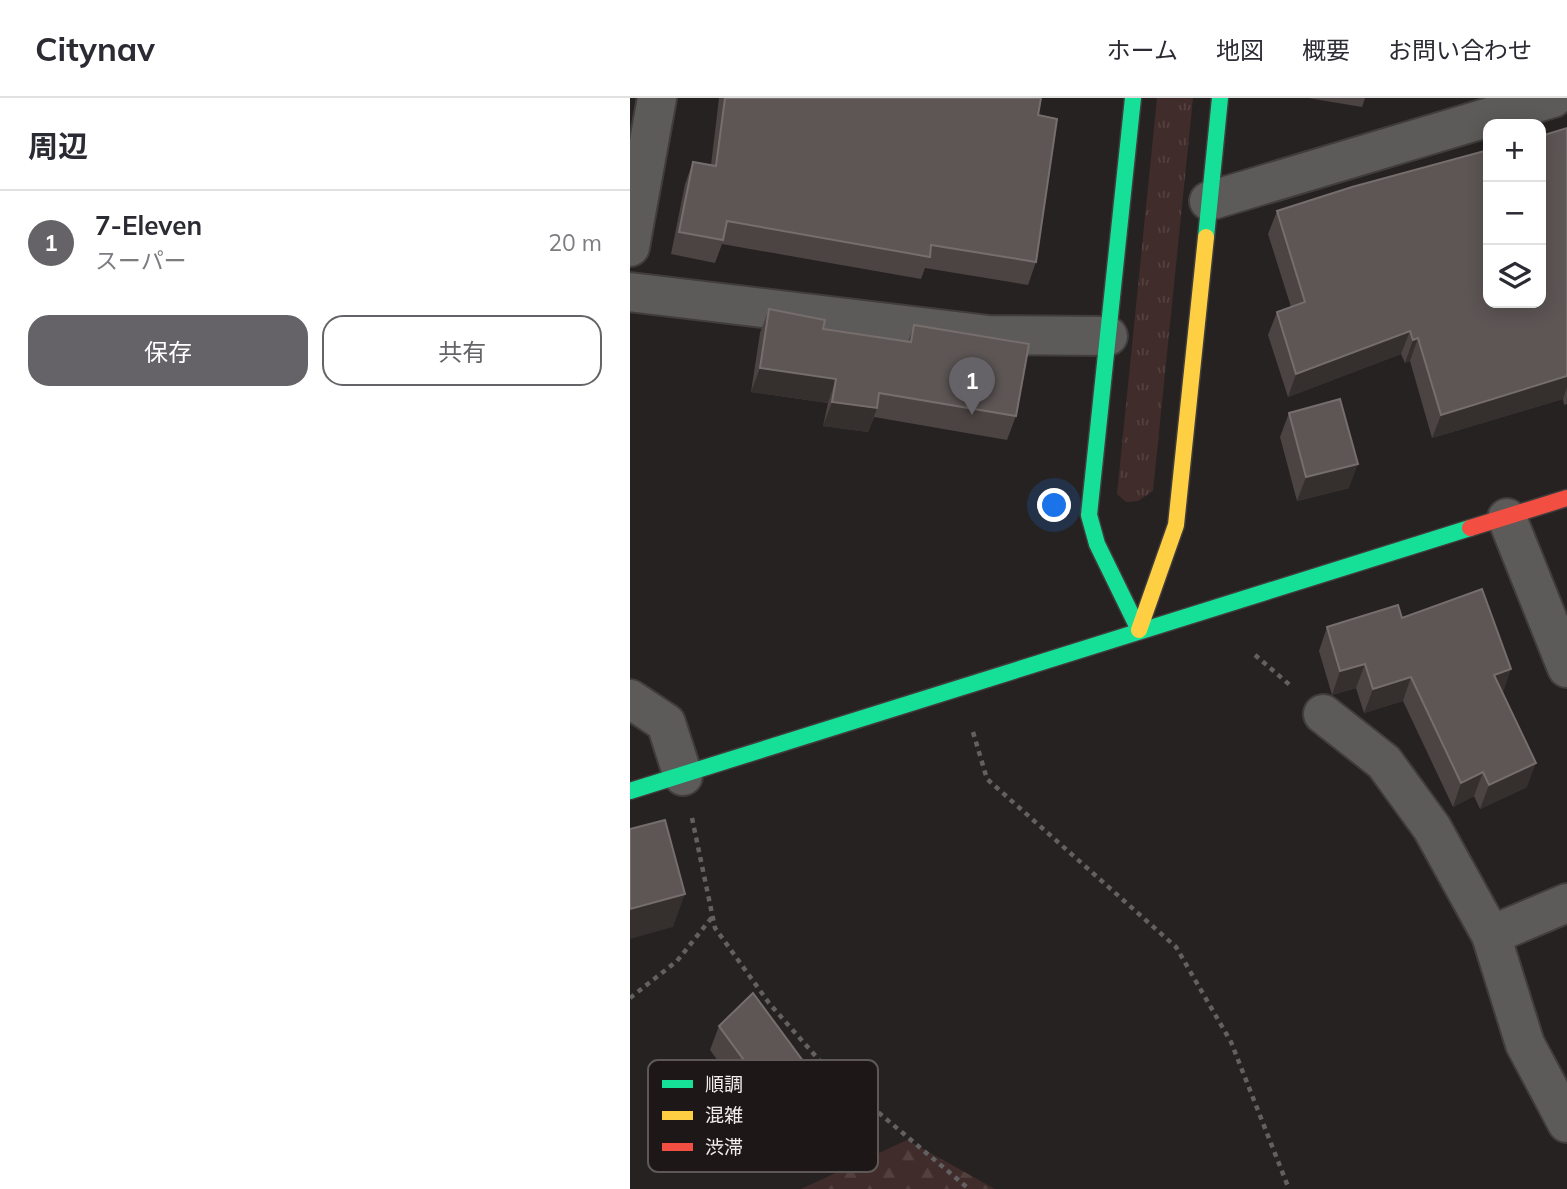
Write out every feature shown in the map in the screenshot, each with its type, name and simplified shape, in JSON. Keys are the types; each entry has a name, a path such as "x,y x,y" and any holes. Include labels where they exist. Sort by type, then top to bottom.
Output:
{"street":[{"path":"630,247 657,98"},
{"path":"1133,98 1089,514 1097,544 1139,630"},
{"path":"1139,630 1176,525 1220,98"},
{"path":"1209,201 1550,99"},
{"path":"630,292 989,335 1108,336"},
{"path":"630,791 1567,498"},
{"path":"1507,518 1567,668"},
{"path":"630,699 666,723 683,776"},
{"path":"1324,714 1384,762 1432,828 1491,935 1525,1044 1567,1123"},
{"path":"1491,935 1567,903"}],"path":[{"path":"959,689 987,779 1175,947 1231,1042 1289,1189"},
{"path":"683,776 715,928 769,1003 819,1060"},
{"path":"630,998 677,961 713,916"},
{"path":"878,1112 969,1189"}],"green space":[{"path":"1157,98 1193,98 1153,491 1138,501 1126,502 1117,494"},
{"path":"907,1140 995,1189 801,1189 838,1172 878,1172 878,1153"}],"building":[{"path":"725,98 1041,98 1038,115 1057,119 1036,262 931,245 930,257 727,221 723,240 679,232 693,162 716,166"},
{"path":"1567,128 1567,376 1441,415 1418,338 1413,340 1410,331 1296,374 1277,312 1305,302 1277,211 1352,187 1483,151 1483,308 1546,308 1546,134"},
{"path":"769,309 825,320 823,329 911,342 914,325 1029,344 1016,416 879,393 877,408 832,402 836,379 760,368"},
{"path":"1340,399 1358,464 1306,477 1289,413"},
{"path":"1482,589 1511,669 1494,675 1536,763 1489,785 1483,772 1461,783 1411,677 1373,689 1365,664 1340,671 1327,627 1398,605 1402,618"},
{"path":"665,820 685,894 630,909 630,829"},
{"path":"753,993 802,1060 744,1060 719,1026"}],"traffic: fast":[{"path":"1133,98 1089,515 1097,544 1139,630"},
{"path":"1206,237 1220,98"},
{"path":"630,791 1470,528"}],"traffic: slow":[{"path":"1139,630 1176,525 1206,237"}],"traffic: jam":[{"path":"1470,528 1567,498"}],"place":[{"name":"7-Eleven","path":"972,415"}]}
